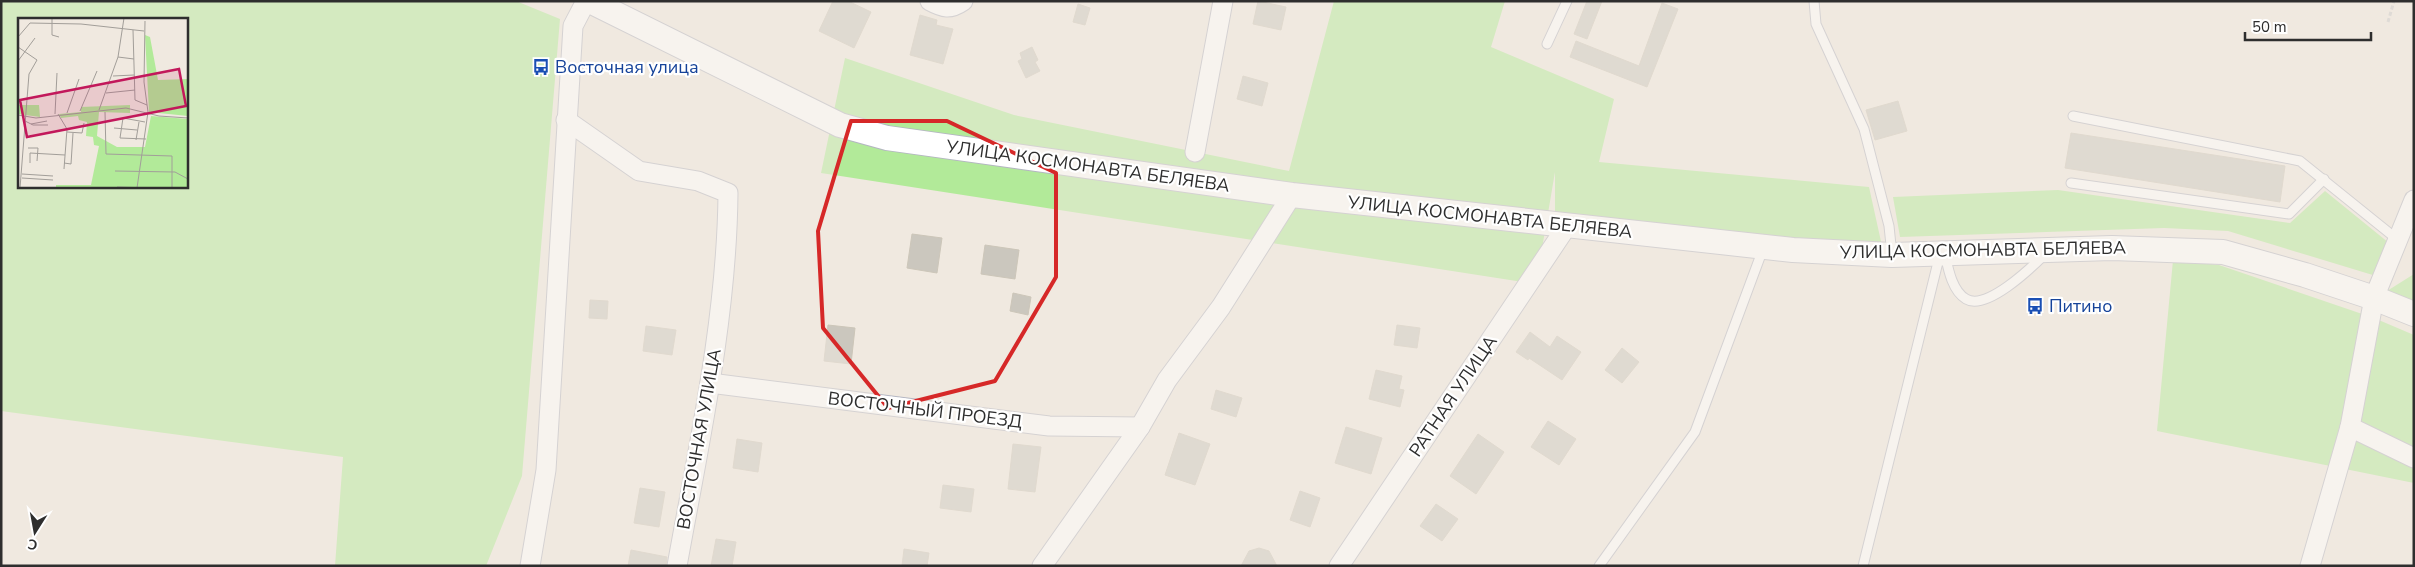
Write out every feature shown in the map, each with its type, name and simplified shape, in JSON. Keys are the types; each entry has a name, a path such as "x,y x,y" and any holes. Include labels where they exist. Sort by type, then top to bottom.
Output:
{"street":[{"path":"530,566 546,470 573,26 586,1"},
{"name":"УЛИЦА КОСМОНАВТА БЕЛЯЕВА","path":"590,1 840,125 887,138 1292,195 1763,247 1892,255 2051,249 2160,248 2224,252 2374,298 2414,314"},
{"path":"930,1 942,7 954,7 963,1"},
{"path":"1196,152 1223,1"},
{"name":"ВОСТОЧНАЯ УЛИЦА","path":"566,120 639,171 698,181 728,193 728,229 710,383 677,566"},
{"path":"1042,566 1140,427 1167,380 1221,307 1292,195"},
{"path":"2310,566 2350,427 2374,298 2414,201"},
{"name":"РАТНАЯ УЛИЦА","path":"1339,566 1567,226"},
{"name":"ВОСТОЧНЫЙ ПРОЕЗД","path":"710,383 1049,426 1140,427"},
{"path":"2350,427 2414,458"}],"lane":[{"path":"1547,44 1567,1"},
{"path":"1814,1 1816,24 1864,129 1889,226 1892,255"},
{"path":"2073,116 2300,162 2398,240"},
{"path":"2071,183 2289,214 2324,180"},
{"path":"1599,566 1695,432 1763,247"},
{"path":"1943,254 1958,292 1972,302 1993,296 2051,249"},
{"path":"1863,566 1943,254"}],"path":[{"path":"2388,22 2394,1"}],"highlighted area":[{"path":"851,121 947,121 1056,173 1056,277 995,381 888,408 823,328 818,231"}],"green space":[{"path":"1,1 516,1 560,19 522,476 486,566 335,566 343,457 1,411"},
{"path":"1334,1 1505,1 1491,47 1614,99 1599,162 1869,187 1882,246 1555,218 1555,172 1536,284 821,173 845,58 1014,115 1289,171"},
{"path":"2058,190 2290,223 2325,191 2389,243 2376,276 2228,231 2164,228 1900,237 1893,197"},
{"path":"2173,260 2219,265 2374,318 2414,335 2414,483 2157,431"},
{"path":"2414,274 2414,302 2387,291"}],"building":[{"path":"833,1 848,1 871,12 854,48 819,31"},
{"path":"1258,1 1286,7 1281,30 1253,24"},
{"path":"1587,1 1602,1 1587,39 1574,34"},
{"path":"1662,3 1678,9 1647,87 1570,57 1576,41 1639,66"},
{"path":"1078,4 1090,8 1085,25 1073,22"},
{"path":"920,15 937,20 936,25 953,29 943,64 910,55"},
{"path":"1032,47 1038,60 1035,62 1040,71 1026,78 1018,61 1022,59 1020,53"},
{"path":"1243,76 1268,83 1262,106 1237,99"},
{"path":"1898,101 1907,131 1875,140 1866,110"},
{"path":"2071,133 2285,166 2280,202 2065,168"},
{"path":"912,234 942,238 937,273 907,268"},
{"path":"985,245 1019,250 1015,279 981,274"},
{"path":"1013,293 1031,297 1028,315 1010,311"},
{"path":"590,300 608,301 607,319 589,318"},
{"path":"828,325 855,328 851,364 824,361"},
{"path":"1397,325 1420,328 1417,348 1394,345"},
{"path":"646,326 676,330 672,355 643,351"},
{"path":"1530,332 1550,347 1557,336 1581,352 1562,380 1529,358 1528,360 1516,352"},
{"path":"1622,348 1639,362 1622,383 1605,370"},
{"path":"1376,370 1402,376 1399,389 1404,390 1400,407 1369,399"},
{"path":"1216,390 1242,398 1236,417 1211,409"},
{"path":"1548,421 1576,439 1559,465 1531,447"},
{"path":"1346,427 1382,438 1371,474 1335,463"},
{"path":"1179,433 1210,444 1195,485 1165,475"},
{"path":"1478,434 1504,452 1476,494 1450,476"},
{"path":"737,439 762,443 758,472 733,468"},
{"path":"1013,444 1041,447 1035,492 1008,489"},
{"path":"943,485 974,489 971,512 940,508"},
{"path":"640,488 665,492 659,527 634,523"},
{"path":"1300,491 1320,498 1310,527 1290,520"},
{"path":"1436,504 1458,519 1442,541 1420,526"},
{"path":"716,539 736,542 732,566 711,566"},
{"path":"1259,548 1269,551 1277,566 1241,566 1249,551"},
{"path":"904,549 929,553 927,566 902,566"},
{"path":"631,550 667,557 666,566 628,566"}],"place":[{"name":"Восточная улица","path":"541,67"},
{"name":"Питино","path":"2035,306"}]}
